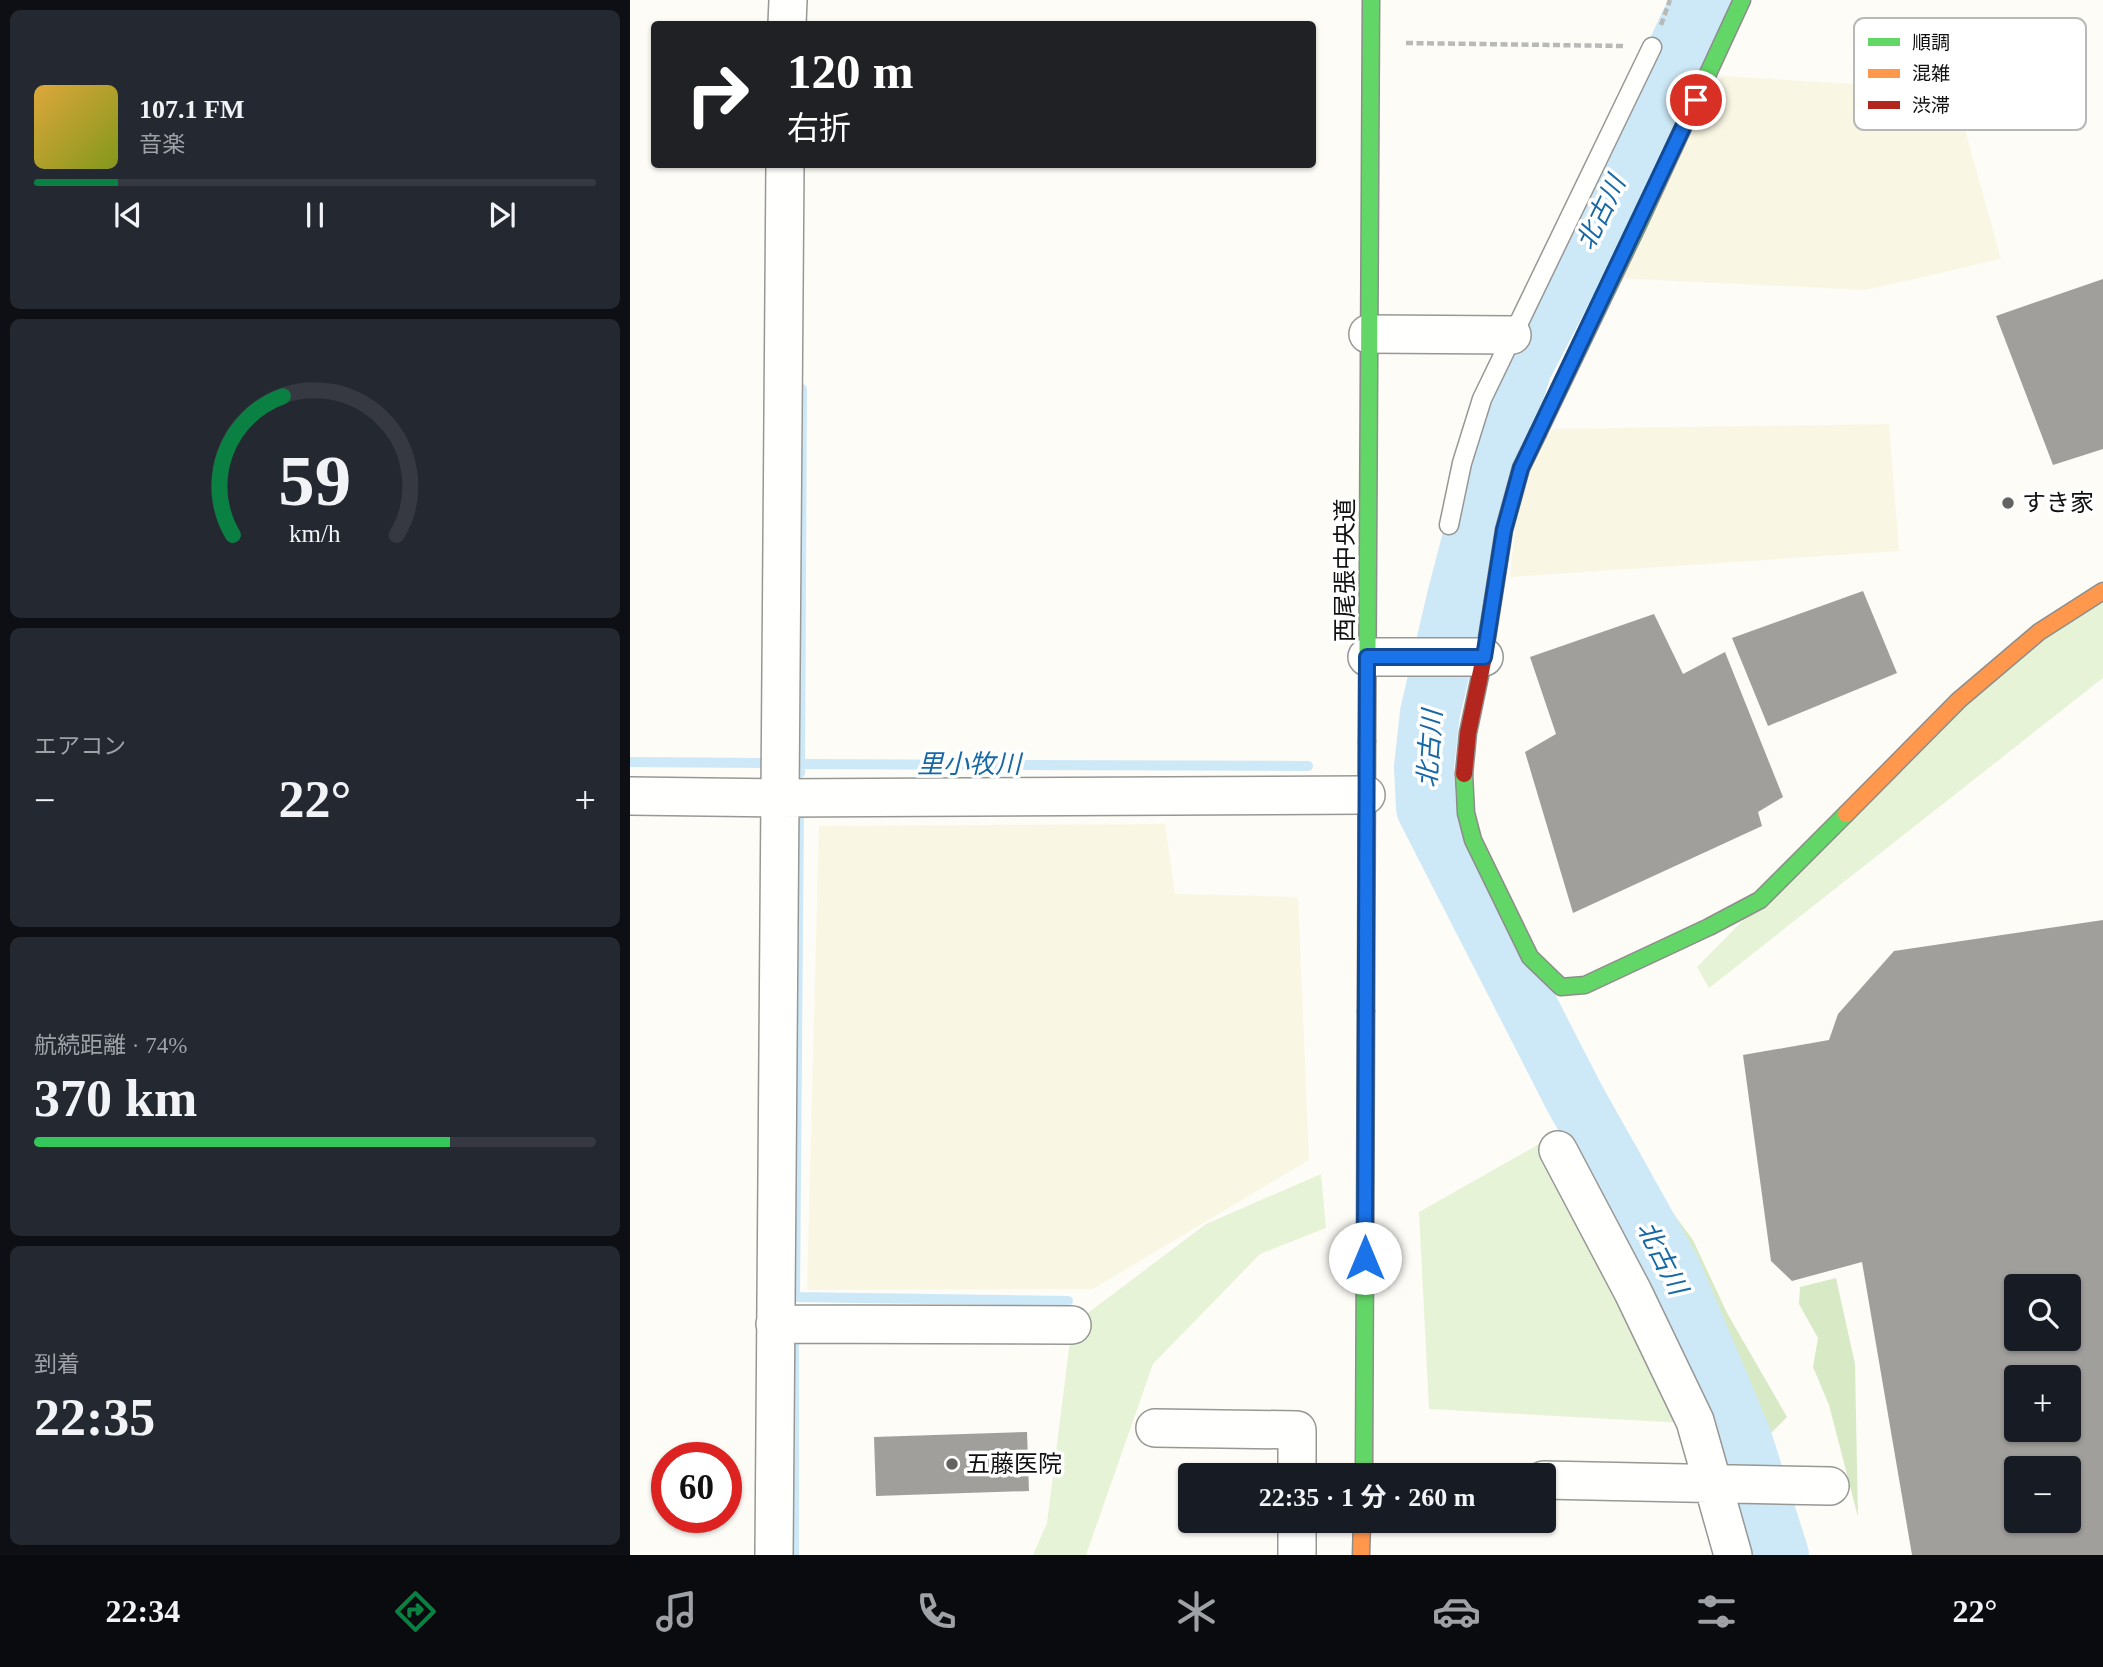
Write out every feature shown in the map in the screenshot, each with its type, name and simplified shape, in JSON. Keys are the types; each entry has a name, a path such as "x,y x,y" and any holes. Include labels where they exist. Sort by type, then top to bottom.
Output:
{"street":[{"path":"788,0 788,21"},
{"name":"西尾張中央道","path":"1364,1463 1371,0"},
{"path":"1742,0 1521,468 1504,530 1476,657 1463,783 1466,813 1473,840 1530,957 1561,987 1586,985 1760,900 1959,700 2039,632 2103,592"},
{"path":"774,1555 785,168"},
{"path":"1368,334 1512,335"},
{"path":"1367,657 1476,657"},
{"path":"630,796 779,774 1366,795"},
{"path":"1558,1150 1633,1292 1695,1421 1720,1483 1733,1555"},
{"path":"775,1324 1072,1325"},
{"path":"1155,1428 1297,1430 1297,1463"},
{"path":"1556,1480 1830,1486"},
{"path":"1297,1533 1297,1555"},
{"path":"1361,1555 1362,1533"}],"lane":[{"path":"1449,526 1462,463 1482,398 1652,47"}],"path":[{"path":"1370,43 1652,47"}],"shaded area":[{"path":"1722,76 1854,84 1854,130 1965,130 2001,259 1866,290 1613,278"},
{"path":"1889,424 1899,551 1510,577 1521,468 1552,429"},
{"path":"1165,824 1175,894 1298,897 1309,1160 1093,1289 807,1290 819,826"}],"green space":[{"path":"2103,593 2103,678 1709,988 1697,967 1959,700"},
{"path":"1633,1141 1670,1209 1693,1240 1727,1313 1787,1417 1766,1438 1675,1246 1633,1176 1621,1150"},
{"path":"1543,1142 1685,1423 1429,1409 1419,1212"},
{"path":"1321,1174 1326,1228 1260,1254 1153,1364 1086,1555 1033,1555 1047,1523 1072,1325 1206,1224"},
{"path":"1836,1278 1855,1364 1858,1517 1829,1405 1813,1367 1818,1338 1799,1304 1800,1287"}],"building":[{"path":"2103,279 2103,449 2053,465 1996,316"},
{"path":"1863,591 1897,673 1768,726 1732,638"},
{"path":"1654,614 1683,674 1725,652 1783,797 1758,812 1762,826 1573,913 1525,752 1556,734 1530,657"},
{"path":"2103,920 2103,1555 1912,1555 1862,1262 1792,1281 1771,1261 1743,1055 1829,1040 1838,1014 1894,951"},
{"name":"五藤医院","path":"1027,1432 1029,1491 876,1496 874,1437"}],"waterway":[{"name":"北古川","path":"1701,0 1592,233 1522,367 1489,475 1430,713 1424,767 1426,808 1574,1097 1672,1272 1742,1439 1779,1555"},
{"path":"800,773 802,389"},
{"name":"里小牧川","path":"630,762 773,763"},
{"name":"里小牧川","path":"788,764 1308,766"},
{"path":"799,803 795,1297 1068,1301"},
{"path":"794,1332 794,1555"}],"traffic: fast":[{"path":"1367,741 1371,0"},
{"path":"1538,433 1742,0"},
{"path":"1464,774 1466,813 1473,840 1530,957 1561,987 1585,985 1760,900 1846,814"},
{"path":"1364,1463 1366,1011"}],"traffic: slow":[{"path":"1846,814 1959,700 2039,632 2103,591"},
{"path":"1366,1011 1367,741"},
{"path":"1361,1555 1362,1533"}],"traffic: jam":[{"path":"1464,774 1468,733 1484,657 1504,530 1521,468 1538,433"}],"place":[{"name":"すき家","path":"2008,503"},
{"name":"五藤医院","path":"952,1464"}],"route":[{"path":"1365,1258 1367,657 1484,657 1504,530 1521,468 1696,100"}]}
